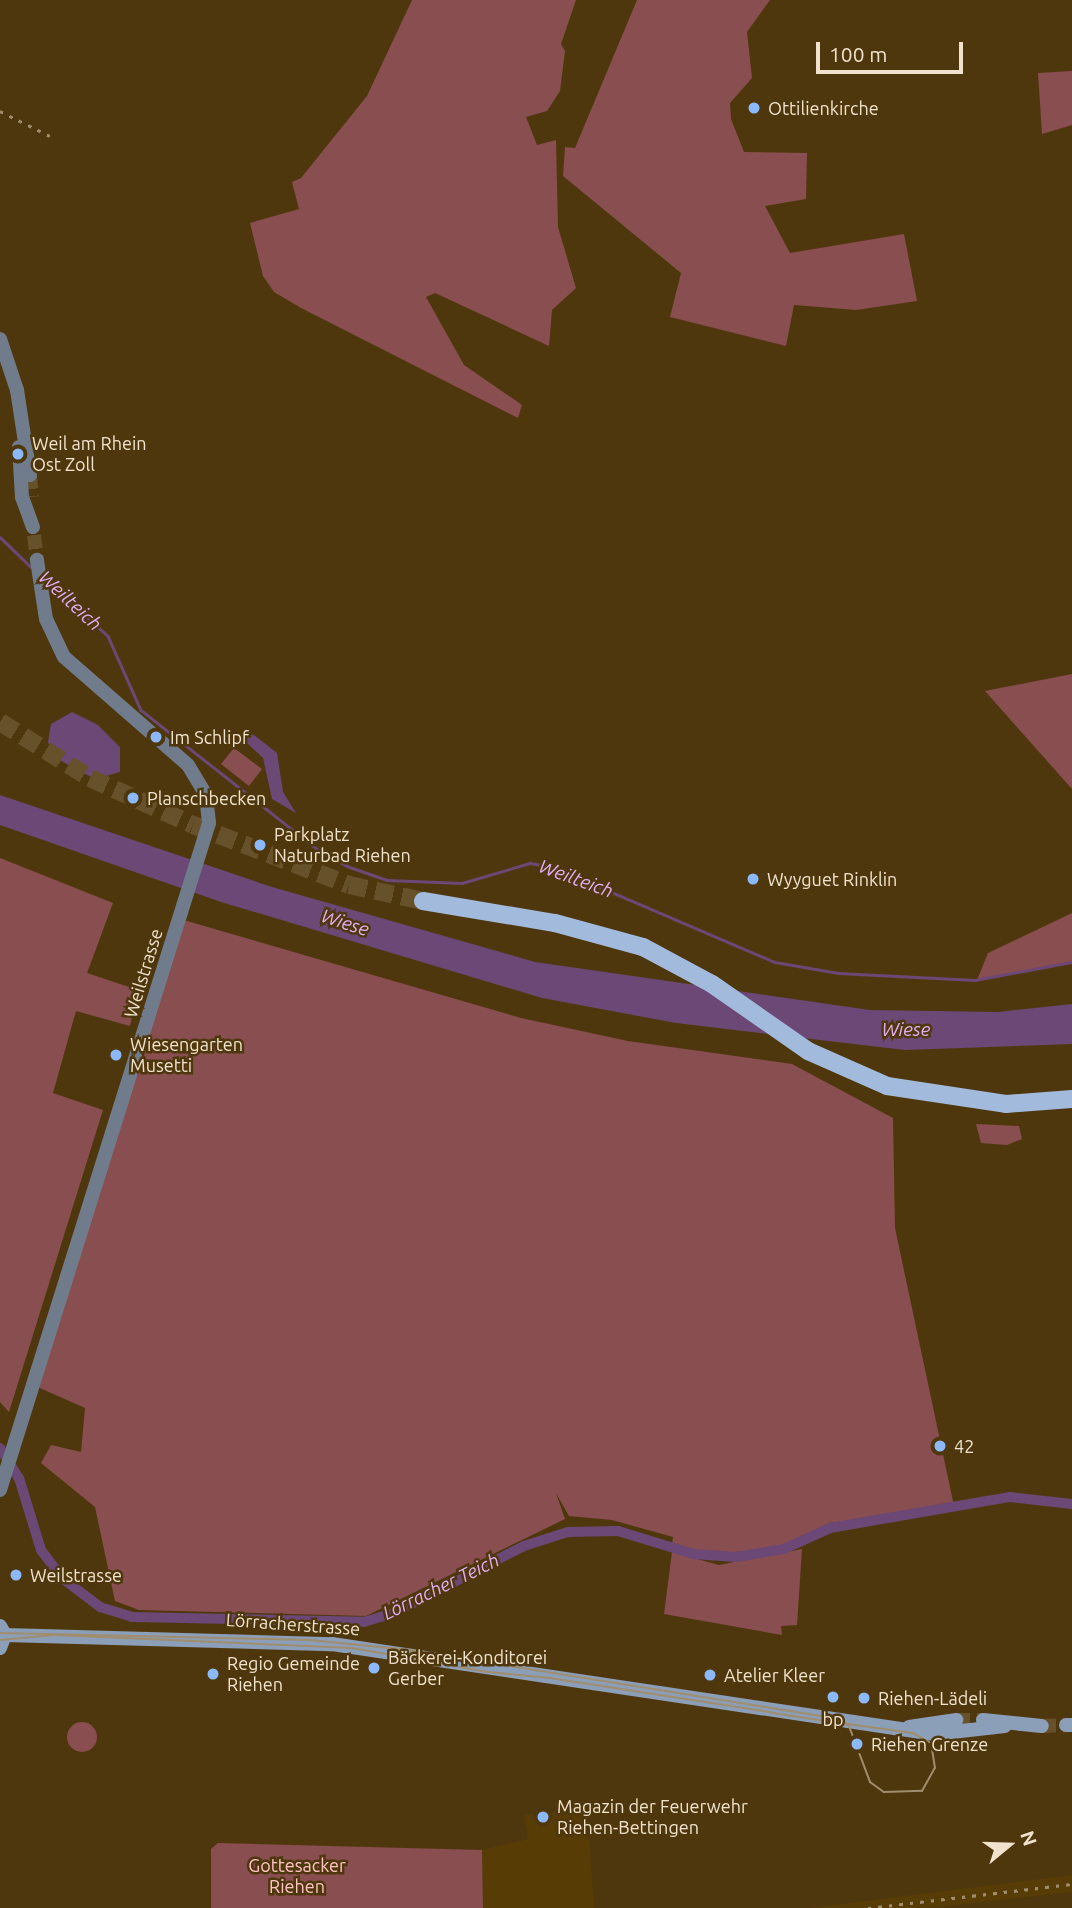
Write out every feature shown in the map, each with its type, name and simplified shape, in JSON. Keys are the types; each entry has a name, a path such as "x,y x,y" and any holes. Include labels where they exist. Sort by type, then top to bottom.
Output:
{"main road":[{"path":"423,901 594,932 666,957 807,1051 848,1072 895,1089 933,1097 985,1101 1071,1095"},
{"name":"Lörracherstrasse","path":"2,1637 332,1644 844,1722 909,1727 934,1734 985,1724 1042,1726"},
{"name":"Lörracherstrasse","path":"909,1727 956,1720"}],"street":[{"path":"0,340 13,372 30,475"},
{"path":"22,432 22,497 33,531 32,496"},
{"name":"Weilstrasse","path":"0,1490 204,844 208,814 198,778 64,657 46,619 38,570"}],"shaded area":[{"path":"587,1809 594,1908 483,1908 482,1850 528,1839 524,1815"},
{"path":"1072,1875 1072,1892 927,1908 809,1908"}],"green space":[{"path":"412,0 576,0 561,44 565,51 560,91 547,111 526,117 537,145 556,140 558,227 576,288 552,310 549,346 435,293 426,297 464,365 522,405 518,418 301,308 274,292 263,276 250,223 299,209 292,182 301,178 367,96"},
{"path":"637,0 770,0 747,32 752,78 730,103 731,119 744,152 807,153 806,199 765,206 790,253 904,234 917,301 856,310 794,305 786,346 670,317 681,273 563,176 565,147 575,148"},
{"path":"1072,71 1072,125 1042,134 1038,73"},
{"path":"1072,674 1072,789 985,691"},
{"path":"234,748 262,769 249,786 221,764"},
{"path":"0,858 113,903 87,973 138,990 130,1026 76,1011 53,1093 103,1110 9,1412 0,1402"},
{"path":"1072,913 1072,962 977,980 988,953"},
{"path":"180,919 521,1018 628,1041 792,1064 893,1118 895,1228 954,1506 830,1523 776,1548 714,1554 672,1545 673,1537 612,1520 569,1516 556,1493 565,1519 366,1616 139,1610 115,1601 95,1507 41,1463 51,1445 81,1452 85,1408 33,1385"},
{"path":"976,1124 1019,1126 1022,1139 1007,1145 981,1143"},
{"path":"802,1549 797,1625 781,1626 782,1635 664,1614 672,1552 719,1565"},
{"path":"82,1722 93,1726 97,1737 93,1748 82,1752 71,1748 67,1737 71,1726"},
{"name":"Gottesacker Riehen","path":"218,1843 482,1850 483,1908 211,1908 211,1849"}],"water":[{"path":"72,712 98,725 120,747 120,772 95,779 54,757 48,742 51,724"},
{"path":"230,732 254,735 277,753 283,792 296,813 272,799 263,758 246,742 218,737"},
{"name":"Wiese","path":"0,795 272,887 535,962 870,1010 998,1012 1072,1004 1072,1044 905,1050 676,1023 542,998 221,902 0,825"}],"waterway":[{"name":"Weilteich","path":"0,537 31,567"},
{"name":"Weilteich","path":"47,581 108,636 141,710 322,853 347,866 387,880 462,883 530,863 553,867 775,962 838,973 975,980 1072,962"},
{"name":"Lörracher Teich","path":"0,1448 19,1478 41,1550 62,1578 100,1607 132,1617 364,1622 396,1612 524,1546 568,1532 618,1531 693,1554 736,1557 784,1549 830,1528 1010,1497 1072,1504"}],"tunnel":[{"path":"30,475 32,497"},
{"path":"34,535 37,560"},
{"path":"0,722 90,778 193,825 349,885 423,901"},
{"path":"956,1720 983,1720"},
{"path":"1042,1726 1066,1725"}],"tram line":[{"path":"0,1633 310,1640 409,1650 835,1718 844,1722 847,1724 849,1726 870,1782 884,1792 922,1791 935,1768 931,1743 913,1733 848,1724 847,1724 838,1723 551,1678 488,1672 352,1648 54,1635 0,1640"}],"railway":[{"path":"0,111 52,137"},
{"path":"868,1908 1072,1884"}],"place":[{"name":"Ottilienkirche","path":"754,108"},
{"name":"Weil am Rhein Ost Zoll","path":"18,454"},
{"name":"Im Schlipf","path":"156,737"},
{"name":"Planschbecken","path":"133,798"},
{"name":"Parkplatz Naturbad Riehen","path":"260,845"},
{"name":"Wyyguet Rinklin","path":"753,879"},
{"name":"Wiesengarten Musetti","path":"116,1055"},
{"name":"42","path":"940,1446"},
{"name":"Weilstrasse","path":"16,1575"},
{"name":"Bäckerei-Konditorei Gerber","path":"374,1668"},
{"name":"Regio Gemeinde Riehen","path":"213,1674"},
{"name":"Atelier Kleer","path":"710,1675"},
{"name":"bp","path":"833,1697"},
{"name":"Riehen-Lädeli","path":"864,1698"},
{"name":"Riehen Grenze","path":"857,1744"},
{"name":"Magazin der Feuerwehr Riehen-Bettingen","path":"543,1817"}]}
